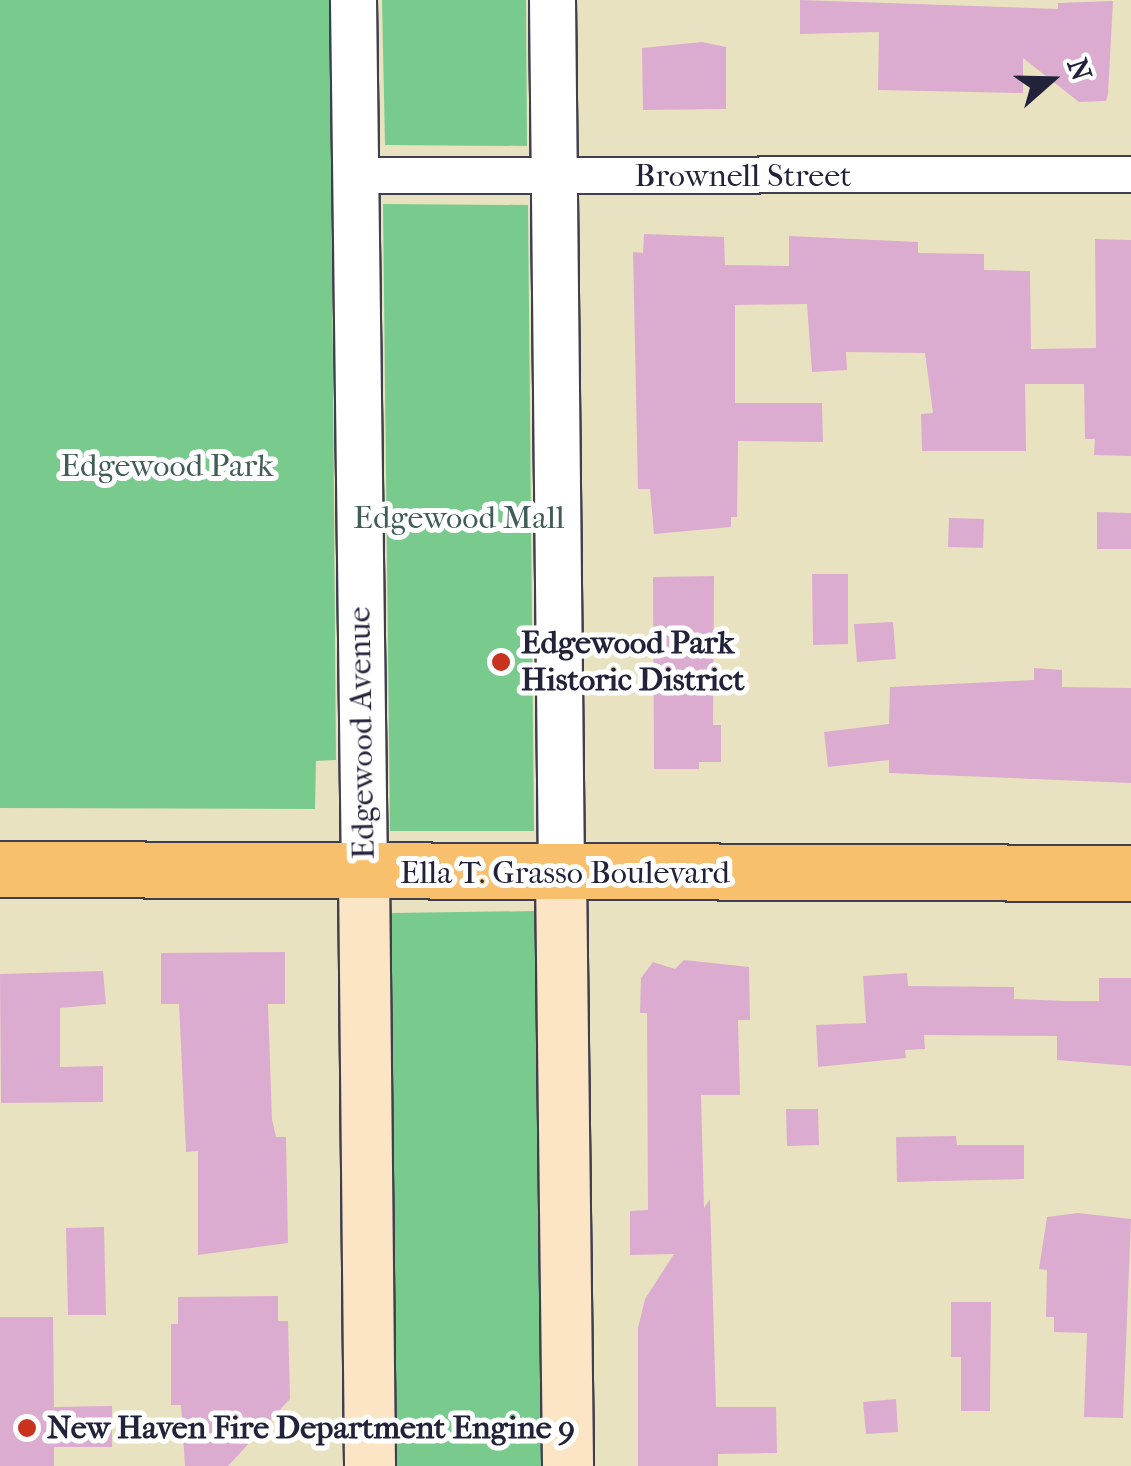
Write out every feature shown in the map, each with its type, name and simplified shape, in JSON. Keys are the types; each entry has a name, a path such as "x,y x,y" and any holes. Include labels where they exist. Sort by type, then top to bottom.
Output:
{"main road":[{"name":"Ella T. Grasso Boulevard","path":"0,869 1131,874"},
{"name":"Edgewood Avenue","path":"364,872 370,1466"},
{"path":"560,873 568,1466"}],"street":[{"name":"Edgewood Avenue","path":"353,0 364,872"},
{"path":"552,0 560,873"},
{"name":"Brownell Street","path":"354,174 1131,174"}],"green space":[{"name":"Edgewood Park","path":"0,0 330,0 336,760 316,761 315,809 0,808"},
{"path":"382,0 526,0 527,146 385,145"},
{"name":"Edgewood Mall","path":"383,204 528,205 534,831 390,831"},
{"path":"536,911 542,1466 396,1466 391,913"}],"building":[{"path":"800,0 1058,9 1058,3 1113,1 1106,101 1079,102 1023,58 1023,93 878,90 879,32 800,34"},
{"path":"702,42 726,47 726,109 643,110 642,48"},
{"path":"644,234 724,237 725,265 789,266 789,236 918,242 918,253 984,254 984,270 1030,271 1031,349 1096,348 1095,239 1131,240 1131,456 1094,455 1095,439 1085,439 1084,384 1025,384 1026,451 922,451 921,414 933,413 925,353 846,352 847,370 812,372 807,304 735,305 735,403 822,403 823,442 738,441 737,517 731,517 731,527 654,534 650,489 638,489 633,252 643,253"},
{"path":"1097,512 1131,513 1131,549 1097,549"},
{"path":"949,518 984,519 983,548 948,547"},
{"path":"812,574 848,574 848,644 813,645"},
{"path":"714,576 713,725 721,725 721,762 699,762 699,769 654,769 653,577"},
{"path":"893,622 896,659 857,662 854,624"},
{"path":"1034,668 1062,670 1062,687 1131,688 1131,783 889,773 889,760 828,767 824,732 889,724 890,687 1034,680"},
{"path":"285,952 285,1004 268,1004 272,1119 276,1137 286,1137 288,1243 198,1255 198,1151 186,1152 179,1004 161,1004 161,953"},
{"path":"684,960 749,967 750,1020 738,1020 740,1095 701,1095 704,1208 710,1199 716,1407 776,1407 777,1453 718,1454 718,1466 638,1466 638,1328 645,1299 674,1254 630,1255 630,1211 648,1210 647,1013 640,1013 641,978 653,962 675,969"},
{"path":"103,971 106,1004 60,1008 60,1067 103,1066 103,1102 1,1103 0,974"},
{"path":"907,973 908,986 1014,987 1014,999 1066,1001 1099,1001 1099,978 1131,978 1131,1066 1057,1060 1057,1036 924,1035 925,1049 905,1050 906,1058 818,1067 816,1025 866,1023 863,976"},
{"path":"786,1109 818,1109 819,1145 787,1146"},
{"path":"956,1136 957,1145 1024,1145 1024,1179 897,1182 896,1137"},
{"path":"1078,1213 1131,1219 1123,1418 1084,1417 1087,1333 1054,1332 1054,1317 1046,1317 1047,1270 1039,1269 1047,1217"},
{"path":"104,1227 106,1315 68,1315 66,1228"},
{"path":"278,1296 278,1321 288,1321 290,1399 228,1466 185,1466 181,1405 171,1405 171,1324 178,1324 178,1297"},
{"path":"951,1302 991,1302 990,1411 961,1411 961,1357 951,1357"},
{"name":"New Haven Fire Department Engine 9","path":"0,1317 53,1317 54,1407 112,1406 112,1447 54,1447 54,1466 0,1466"},
{"path":"896,1399 898,1432 866,1434 863,1402"}],"place":[{"name":"Edgewood Park Historic District","path":"501,662"},
{"name":"New Haven Fire Department Engine 9","path":"27,1428"}]}
